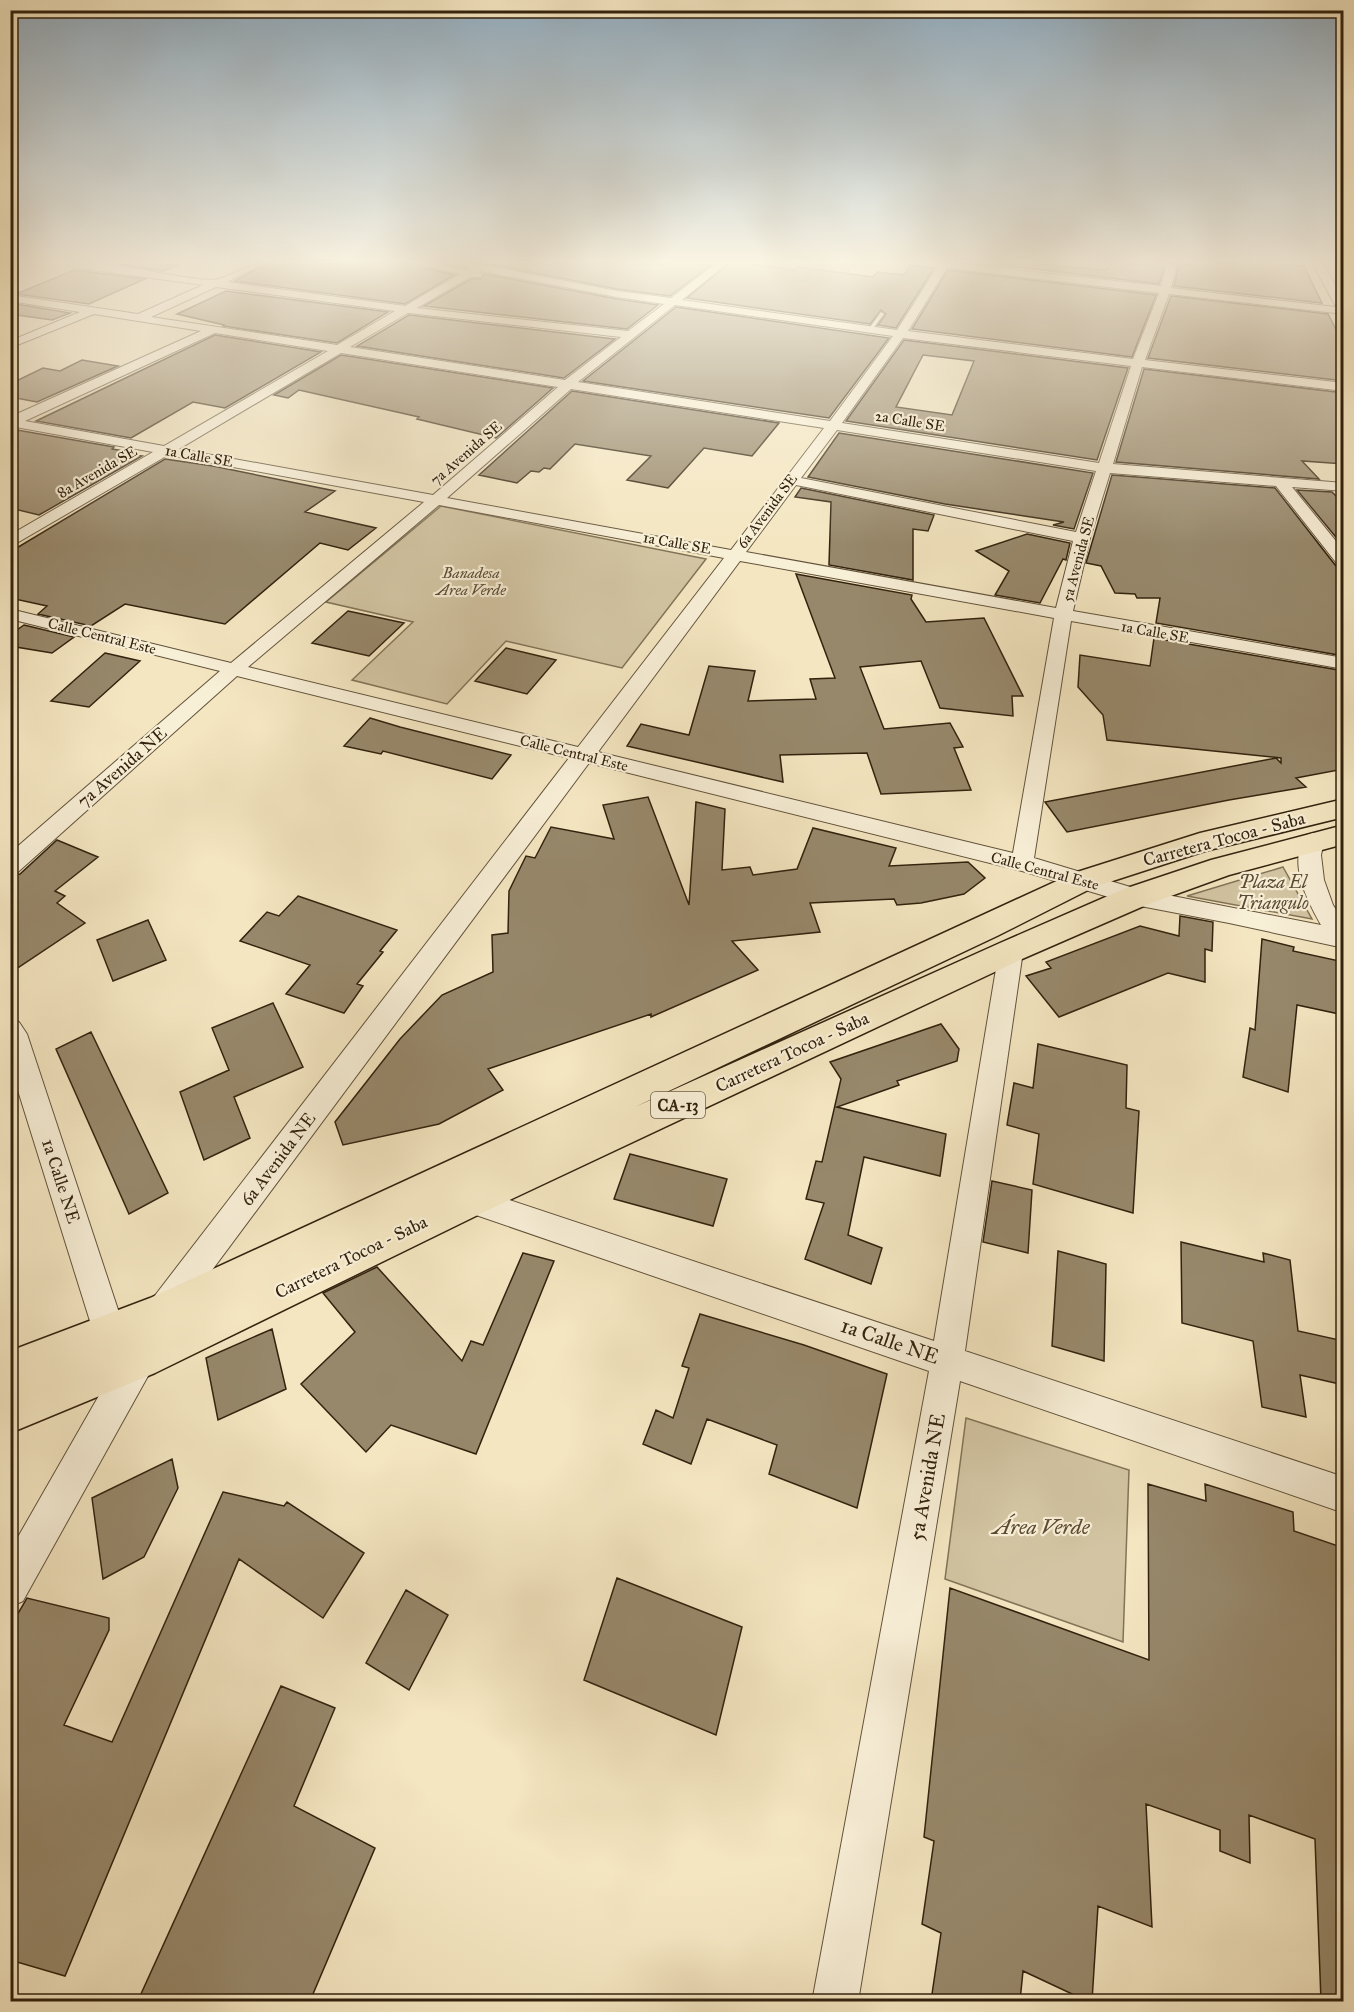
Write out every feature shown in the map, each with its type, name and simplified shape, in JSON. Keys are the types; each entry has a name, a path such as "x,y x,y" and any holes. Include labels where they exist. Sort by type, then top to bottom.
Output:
{"main road":[{"name":"Carretera Tocoa - Saba","path":"17,1390 110,1334 160,1315 440,1180 975,933 1084,880 1200,843 1344,808"},
{"name":"Carretera Tocoa - Saba","path":"17,1390 140,1359 470,1200 1011,951 1135,897 1221,867 1328,838"}],"street":[{"path":"10,422 151,358"},
{"name":"8a Avenida SE","path":"10,542 327,358"},
{"name":"2a Calle SE","path":"402,358 1105,468 1282,484 1344,487"},
{"name":"7a Avenida SE","path":"234,669 437,500 601,358"},
{"name":"6a Avenida SE","path":"583,755 883,358"},
{"path":"1101,358 1344,387"},
{"name":"5a Avenida SE","path":"1022,863 1063,616 1082,538 1140,358"},
{"name":"1a Calle SE","path":"10,422 1063,616 1344,664"},
{"path":"790,480 1082,538"},
{"path":"1282,484 1344,562"},
{"name":"Calle Central Este","path":"10,614 1022,863 1135,897 1229,914 1343,939"},
{"name":"7a Avenida NE","path":"10,866 234,669"},
{"name":"6a Avenida NE","path":"10,1588 140,1359 160,1315 583,755"},
{"path":"1328,838 1308,856 1311,881 1323,909 1343,939"},
{"name":"5a Avenida NE","path":"835,2001 948,1361 1011,951"},
{"name":"1a Calle NE","path":"10,1029 14,1034 110,1334"},
{"name":"1a Calle NE","path":"440,1180 470,1200 1344,1495"}],"green space":[{"name":"Banadesa Area Verde","path":"441,506 706,559 622,668 506,641 447,704 352,680 413,622 326,602"},
{"name":"Plaza El Triangulo","path":"1283,867 1312,919 1187,896"},
{"name":"Área Verde","path":"966,1418 1129,1470 1123,1642 945,1579"}],"building":[{"path":"167,358 311,358 225,408 193,402 131,438 36,421"},
{"path":"336,358 360,358 553,388 496,438 417,419 419,417 299,390 288,398 274,395"},
{"path":"434,358 590,358 564,378"},
{"path":"612,358 874,358 829,418 583,381"},
{"path":"891,358 921,358 896,407 952,415 974,361 948,358 1047,358 1128,368 1097,460 846,421"},
{"path":"1148,358 1344,358 1344,381"},
{"path":"82,360 118,366 37,402 10,397 10,384 43,368 60,371"},
{"path":"1144,369 1344,393 1344,464 1302,461 1319,479 1116,462"},
{"path":"572,391 779,423 752,456 704,448 668,488 627,480 651,456 575,444 550,469 544,468 539,472 531,471 517,483 479,475"},
{"path":"17,430 114,447 112,449 142,456 39,515 10,508 10,433"},
{"path":"839,433 1093,473 1074,529 1053,525 1064,522 945,504 808,477"},
{"path":"165,459 213,466 335,491 305,512 376,528 348,550 320,543 225,624 125,604 91,626 38,614 47,606 10,598 10,552"},
{"path":"1112,475 1275,488 1336,566 1344,569 1344,656 1156,623 1160,598 1137,598 1135,594 1115,593 1101,566 1086,563"},
{"path":"801,488 934,515 928,531 913,529 913,580 829,565 831,502 795,497"},
{"path":"1297,490 1332,492 1344,504 1344,547"},
{"path":"1027,534 1070,543 1066,560 1063,559 1040,603 995,595 1009,571 976,551"},
{"path":"796,574 912,595 911,599 926,622 984,618 1023,696 1012,696 1013,716 940,708 921,661 860,667 884,729 950,723 963,747 954,748 971,790 881,794 867,753 780,755 783,782 627,746 641,724 689,735 709,666 755,671 748,701 816,699 810,679 835,678"},
{"path":"348,611 404,623 369,656 312,643"},
{"path":"24,625 74,637 52,653 10,646 10,635"},
{"path":"1154,638 1344,671 1344,769 1296,778 1306,787 1067,832 1045,802 1276,758 1281,763 1281,758 1107,740 1103,715 1078,687 1080,655 1150,666"},
{"path":"506,648 556,660 527,694 475,681"},
{"path":"105,653 140,661 89,707 51,701"},
{"path":"370,718 511,755 492,779 383,751 381,754 344,746"},
{"path":"648,797 689,905 696,802 725,809 722,870 750,867 753,875 797,869 813,828 896,848 889,866 968,862 985,878 964,894 921,903 897,905 894,899 810,903 820,932 732,941 758,970 651,1017 651,1014 488,1069 503,1090 439,1124 343,1145 335,1122 400,1039 442,995 493,972 492,935 508,933 509,891 526,856 535,858 551,827 614,839 603,805"},
{"path":"57,840 98,857 55,891 65,896 57,903 85,923 10,973 10,876 20,874"},
{"path":"298,896 397,930 380,951 383,952 357,984 363,986 344,1013 286,994 310,965 240,941 267,912 279,916"},
{"path":"1180,916 1213,922 1212,951 1205,949 1205,982 1168,973 1059,1017 1026,976 1051,968 1046,962 1140,926 1179,936"},
{"path":"148,920 166,960 113,981 97,940"},
{"path":"1262,939 1294,947 1293,951 1344,962 1344,1015 1297,1005 1288,1092 1243,1077 1250,1028 1255,1030"},
{"path":"273,1003 303,1067 234,1097 250,1138 204,1160 180,1092 229,1070 212,1028"},
{"path":"941,1024 959,1049 957,1061 897,1081 899,1085 837,1107 946,1134 940,1176 864,1157 848,1235 882,1248 871,1284 805,1259 824,1203 806,1199 816,1161 822,1162 841,1079 830,1062"},
{"path":"91,1032 168,1193 129,1214 56,1049"},
{"path":"1038,1044 1127,1065 1126,1108 1139,1111 1133,1213 1033,1184 1039,1134 1007,1125 1014,1083 1033,1088"},
{"path":"630,1154 727,1179 713,1226 614,1199"},
{"path":"992,1181 1032,1190 1028,1253 983,1242"},
{"path":"1181,1242 1264,1262 1263,1253 1290,1260 1298,1331 1344,1341 1344,1385 1300,1375 1306,1417 1262,1407 1253,1341 1182,1323"},
{"path":"1058,1251 1106,1264 1104,1361 1052,1346"},
{"path":"523,1253 554,1261 476,1454 391,1425 366,1452 301,1384 355,1332 323,1293 377,1267 462,1361 471,1341 483,1345"},
{"path":"700,1314 804,1345 887,1374 857,1508 769,1474 777,1445 707,1419 691,1464 643,1444 656,1410 673,1418 689,1368 682,1366"},
{"path":"272,1329 286,1389 218,1420 206,1358"},
{"path":"172,1459 178,1488 144,1557 103,1579 92,1498"},
{"path":"1148,1484 1206,1501 1205,1484 1293,1512 1294,1531 1344,1548 1344,2001 1321,2001 1315,1839 1249,1815 1250,1863 1220,1851 1220,1830 1146,1804 1152,1927 1098,1906 1092,2001 1087,2001 1023,1971 1020,2001 931,2001 941,1933 922,1924 934,1841 924,1837 950,1588 1149,1660"},
{"path":"223,1492 284,1506 287,1502 364,1553 323,1618 239,1559 65,1976 10,1960 10,1627 27,1598 109,1618 109,1630 64,1725 112,1742"},
{"path":"617,1578 742,1627 716,1735 584,1680"},
{"path":"406,1590 448,1615 409,1690 366,1663"},
{"path":"281,1686 335,1708 294,1806 375,1848 310,2001 156,2001 141,1994"}]}
